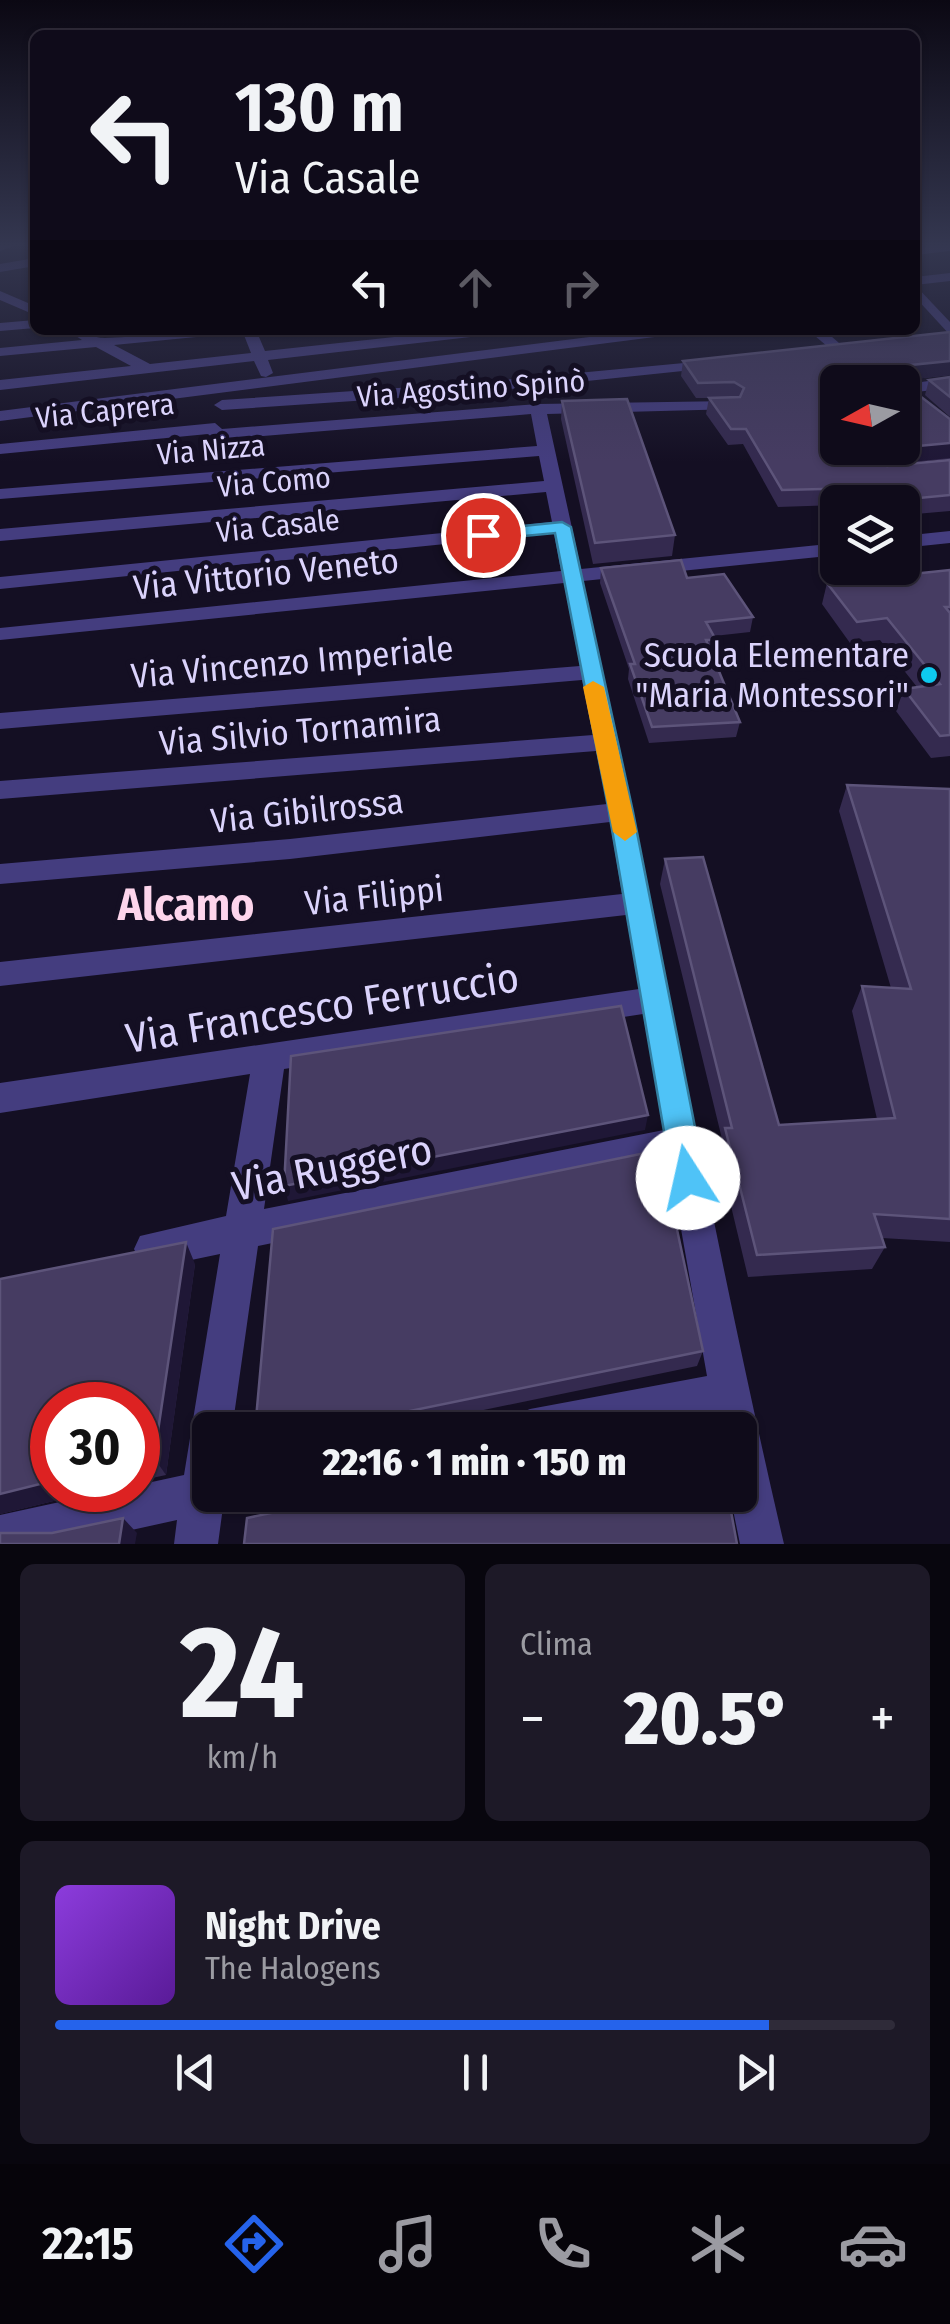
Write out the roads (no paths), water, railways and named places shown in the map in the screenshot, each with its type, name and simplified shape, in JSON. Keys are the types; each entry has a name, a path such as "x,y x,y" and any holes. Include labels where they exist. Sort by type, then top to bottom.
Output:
{"street":[{"path":"0,327 30,324"},
{"path":"84,335 151,370 208,392 222,405 674,388 732,362"},
{"path":"0,352 178,335"},
{"path":"251,335 269,382"},
{"path":"0,385 456,335"},
{"path":"0,416 639,335"},
{"path":"821,335 839,349"},
{"path":"932,340 950,335"},
{"path":"821,352 858,347"},
{"path":"950,383 912,387 906,393 950,430"},
{"name":"Via Agostino Spinò","path":"216,450 674,388 732,406"},
{"path":"216,450 222,405"},
{"path":"538,409 621,812 733,1411"},
{"name":"Via Caprera","path":"0,449 216,450"},
{"name":"Via Nizza","path":"0,494 216,450 547,450"},
{"name":"Via Como","path":"0,535 554,486"},
{"name":"Via Casale","path":"0,582 562,527"},
{"path":"920,540 950,537"},
{"name":"Via Vittorio Veneto","path":"0,634 820,550"},
{"name":"Via Vincenzo Imperiale","path":"0,720 590,672"},
{"name":"Via Silvio Tornamira","path":"0,790 605,742"},
{"name":"Via Gibilrossa","path":"0,874 290,849 621,812"},
{"name":"Via Filippi","path":"0,974 638,903"},
{"name":"Via Francesco Ferruccio","path":"0,1098 656,999"},
{"path":"213,1412 269,1059"},
{"name":"Via Ruggero","path":"112,1258 682,1142"},
{"path":"0,1538 192,1495"},
{"path":"196,1544 203,1512"},
{"path":"755,1512 762,1544"}],"place":[{"name":"Scuola Elementare \"Maria Montessori\"","path":"929,675"}],"district":[{"name":"Alcamo","path":"186,904"}]}
